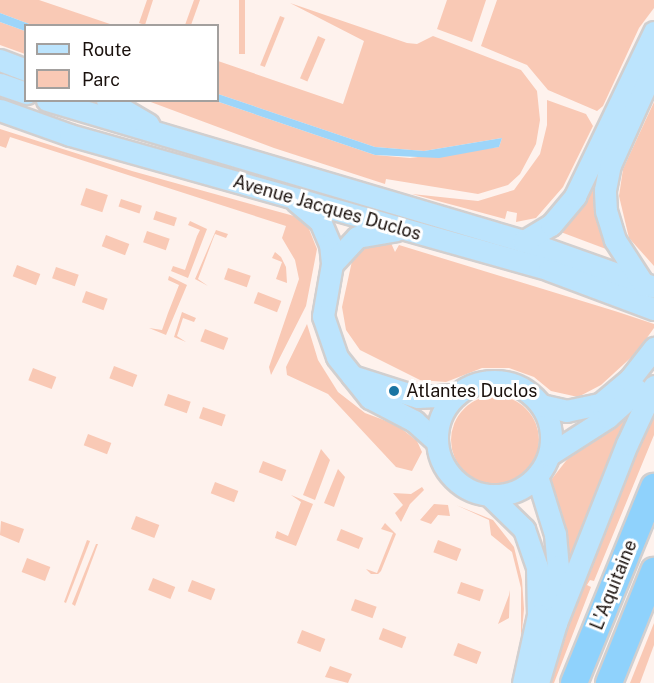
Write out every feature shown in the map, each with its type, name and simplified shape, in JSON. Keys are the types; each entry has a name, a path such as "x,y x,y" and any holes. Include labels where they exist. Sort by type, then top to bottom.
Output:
{"highway":[{"name":"L'Aquitaine","path":"574,683 654,487"},
{"name":"L'Aquitaine","path":"609,683 654,571"}],"main road":[{"path":"524,241 551,225 575,196 654,32"},
{"path":"0,60 24,69"},
{"path":"649,286 615,240 605,190 610,165 654,67"},
{"path":"0,84 24,92"},
{"name":"Avenue Jacques Duclos","path":"54,102 169,137 365,207 398,230 555,272 654,309"},
{"path":"110,102 169,137"},
{"name":"Avenue Jacques Duclos","path":"0,110 70,135 293,199 365,207 524,241 649,286"},
{"path":"293,199 320,221 331,254"},
{"path":"365,207 340,225 331,254 323,316 330,343 349,375 370,398 414,421 437,442"},
{"path":"331,254 357,237 376,231 398,230"},
{"path":"541,405 566,411 600,404 629,380 654,348"},
{"path":"489,495 515,491 537,476 549,455 624,405 654,370"},
{"path":"349,375 418,396 456,395 484,381 501,381 523,389 541,405 550,429 549,455"},
{"path":"538,683 556,623 654,386"},
{"path":"456,395 441,417 437,442 444,465 464,486 489,495 524,529 537,567 538,615 523,683"},
{"path":"537,476 557,548 556,623"}],"green space":[{"path":"0,0 39,0 110,24 29,24 0,13"},
{"path":"147,0 153,0 145,24 139,23"},
{"path":"194,0 200,0 191,24 185,24"},
{"path":"239,0 245,0 245,54 239,54"},
{"path":"447,0 486,0 472,42 437,29"},
{"path":"497,0 654,0 654,8 639,28 603,106 597,111 548,90 527,65 481,46"},
{"path":"290,3 407,43 417,44 433,36 521,70 537,91 540,120 536,144 520,174 508,185 478,194 386,179 385,184 274,148 151,102 219,102 375,155 410,158 499,147 502,138 424,151 375,147 219,94 219,61 343,104 364,41"},
{"path":"280,16 285,18 265,67 260,65"},
{"path":"0,22 24,31 24,54 0,45"},
{"path":"318,36 325,39 307,81 300,78"},
{"path":"547,100 586,114 593,126 563,187 536,218 516,222 517,213 507,211 505,219 412,194 478,201 514,190 540,154 547,125"},
{"path":"654,102 654,266 629,238 619,196 623,169"},
{"path":"0,129 132,171 294,216 307,224 317,249 306,306 271,375 269,367 299,279 295,260 282,238 286,226 10,137 6,148 0,146"},
{"path":"86,188 108,195 102,212 80,205"},
{"path":"588,189 595,189 610,246 606,249 558,231"},
{"path":"121,199 142,206 139,213 119,207"},
{"path":"156,211 177,218 174,226 153,220"},
{"path":"190,221 207,229 188,278 171,271 173,266 185,270 200,230 188,225"},
{"path":"216,230 228,234 226,238 215,234 213,239 198,279 208,286 195,279"},
{"path":"147,231 170,239 166,250 143,242"},
{"path":"106,235 129,244 125,255 102,246"},
{"path":"386,242 391,243 395,252 399,245 618,312 654,324 654,328 636,353 601,385 578,397 551,391 534,377 509,368 482,368 446,382 420,380 360,350 346,330 342,307 352,261 362,250"},
{"path":"275,252 281,257 286,267 287,283 276,279 282,262 272,258"},
{"path":"17,265 40,274 36,285 13,276"},
{"path":"56,267 79,275 75,286 52,278"},
{"path":"228,268 251,276 247,287 224,279"},
{"path":"169,276 187,285 166,335 149,328 162,330 179,285 168,280"},
{"path":"86,291 108,299 104,310 82,302"},
{"path":"258,292 281,301 277,312 254,303"},
{"path":"182,312 196,318 194,322 183,318 177,336 186,342 174,337"},
{"path":"307,324 318,360 338,392 365,413 397,425 417,441 422,452 412,471 396,467 328,394 287,375 286,367"},
{"path":"205,329 228,338 224,350 200,341"},
{"path":"114,366 137,375 133,387 109,378"},
{"path":"33,368 56,377 52,389 28,380"},
{"path":"168,394 191,402 187,413 164,405"},
{"path":"495,396 520,403 532,415 539,440 532,465 520,477 495,484 470,477 458,465 451,440 458,415 470,403"},
{"path":"654,398 654,435 594,581 590,580 587,585 591,587 554,683 548,683 569,625 563,622"},
{"path":"203,407 226,415 222,426 199,418"},
{"path":"627,419 569,570 551,480 569,457"},
{"path":"88,434 111,443 107,454 84,445"},
{"path":"321,449 330,460 315,500 303,495"},
{"path":"263,461 286,470 282,481 259,472"},
{"path":"338,469 345,477 334,507 324,503"},
{"path":"215,482 238,491 234,502 211,493"},
{"path":"422,487 424,490 410,504 401,522 395,513 403,505 393,493 411,494"},
{"path":"291,495 313,504 296,546 275,538 277,531 288,536 301,502"},
{"path":"434,504 448,505 450,516 438,515 431,524 420,520"},
{"path":"456,505 493,520 514,547 522,580 524,609 521,642 521,588 512,552 491,535 489,520"},
{"path":"136,516 159,525 154,538 131,529"},
{"path":"1,521 24,529 19,543 0,535"},
{"path":"385,523 396,534 381,571 378,574 371,574 366,569 377,573 393,533 381,529"},
{"path":"341,529 363,538 359,549 337,540"},
{"path":"87,540 90,541 66,603 64,602"},
{"path":"438,540 461,549 457,561 433,552"},
{"path":"96,544 98,544 75,606 72,604"},
{"path":"27,558 50,567 45,581 22,572"},
{"path":"153,578 175,587 170,599 148,590"},
{"path":"192,580 215,589 211,600 188,591"},
{"path":"461,582 484,590 480,601 457,593"},
{"path":"510,590 509,618 498,624 509,595"},
{"path":"355,599 377,607 373,618 351,610"},
{"path":"654,623 654,645 640,683 630,683"},
{"path":"383,628 406,637 402,648 379,639"},
{"path":"302,630 325,639 320,652 297,643"},
{"path":"458,643 481,652 477,664 453,655"},
{"path":"330,666 352,674 348,683 325,677"}],"water":[{"path":"0,13 29,24 24,24 24,31 0,22"},
{"path":"219,94 375,147 424,151 502,138 499,147 439,158 375,155 219,102"}],"place":[{"name":"Atlantes Duclos","path":"394,391"}]}
